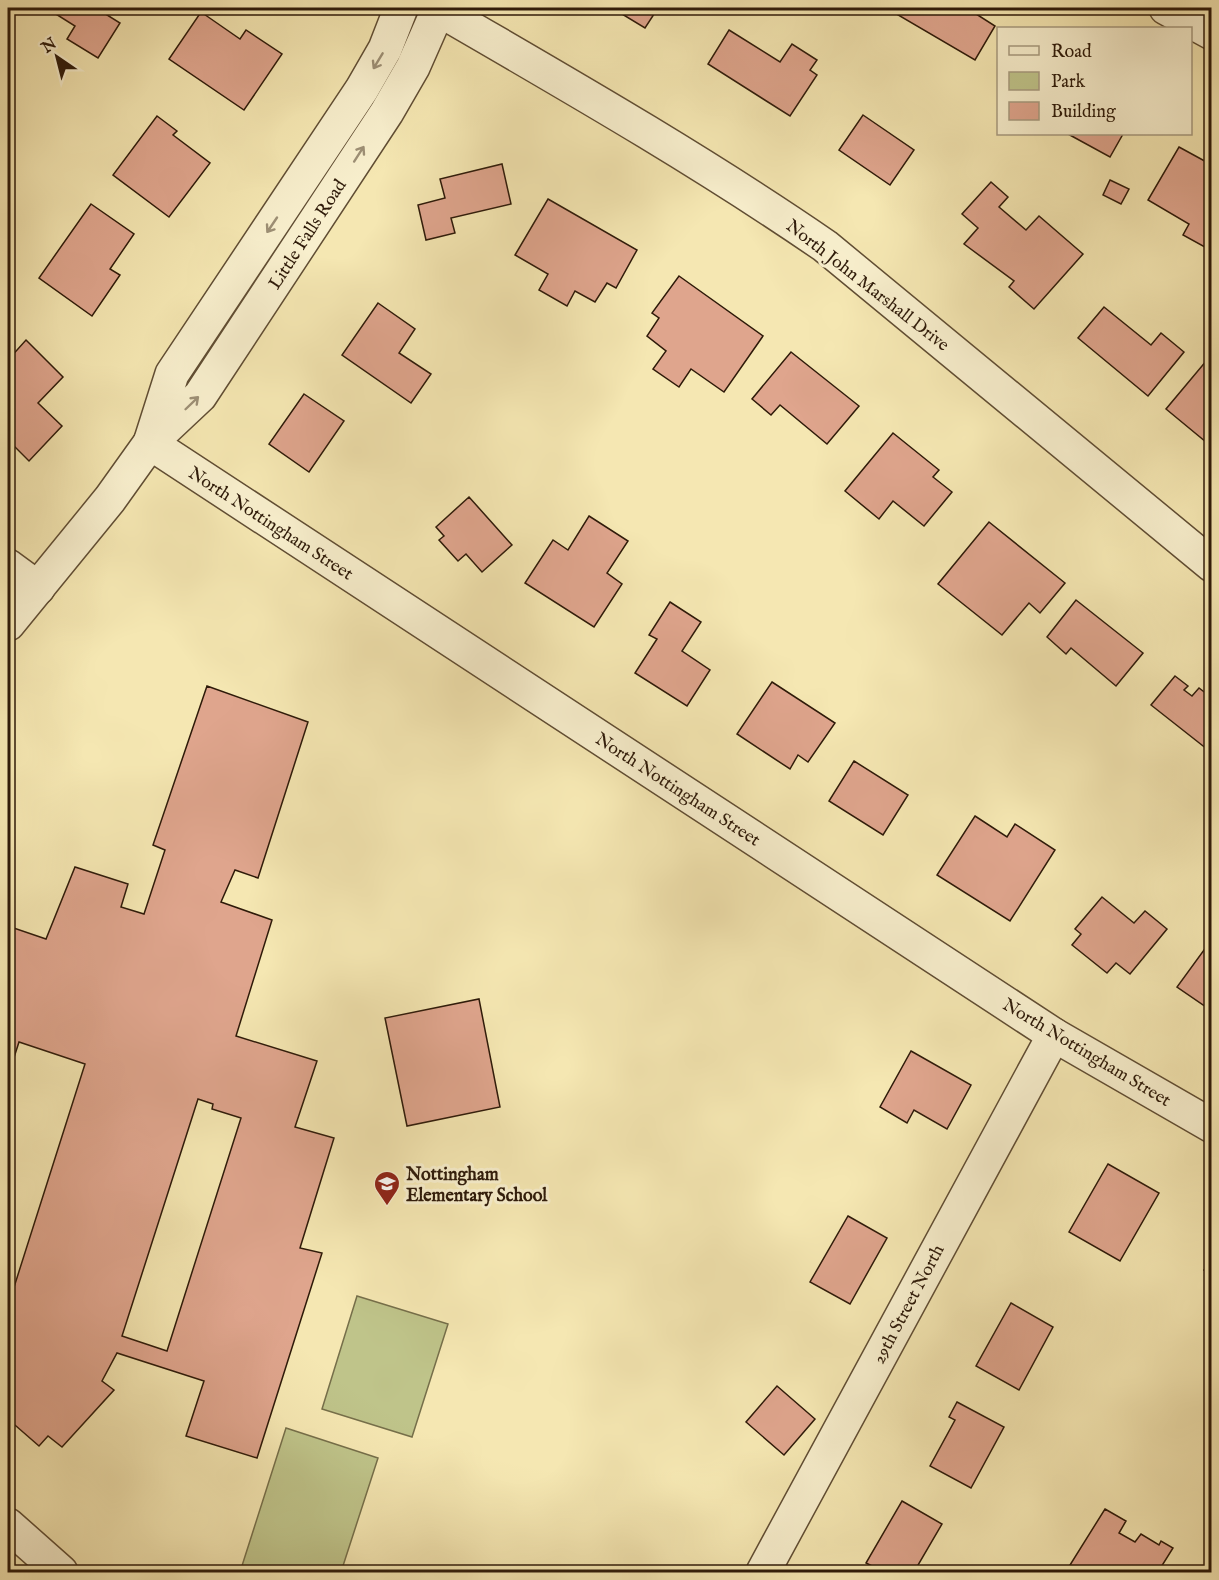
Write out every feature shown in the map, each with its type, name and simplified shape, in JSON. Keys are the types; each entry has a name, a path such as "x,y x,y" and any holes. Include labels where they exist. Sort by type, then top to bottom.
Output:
{"street":[{"name":"Little Falls Road","path":"150,443 172,375 362,89 385,49 401,8"},
{"name":"Little Falls Road","path":"8,624 110,499 150,443 200,396 387,112 413,67 438,8"},
{"name":"North John Marshall Drive","path":"438,8 565,83 781,216 825,246 1212,565"},
{"path":"1166,8 1212,33"},
{"name":"North Nottingham Street","path":"150,443 1054,1035 1212,1126"},
{"path":"8,566 38,588"},
{"name":"29th Street North","path":"762,1572 1054,1035"},
{"path":"8,1525 52,1570"}],"green space":[{"path":"357,1296 448,1324 412,1437 322,1409"},
{"path":"286,1428 378,1458 341,1572 240,1572"}],"building":[{"path":"53,8 96,8 120,23 98,58 67,39 75,26 51,11"},
{"path":"612,8 658,8 645,28"},
{"path":"895,8 976,8 973,12 995,26 975,60 893,12"},
{"path":"201,12 240,39 246,30 282,54 244,110 169,59"},
{"path":"729,30 780,62 792,44 817,60 810,70 817,75 790,116 708,64"},
{"path":"863,115 914,150 890,185 839,150"},
{"path":"157,116 177,131 173,135 210,163 169,217 113,175"},
{"path":"1070,135 1122,135 1110,157"},
{"path":"1179,147 1212,165 1212,251 1183,235 1189,224 1148,200"},
{"path":"502,164 511,204 451,218 455,233 426,240 418,205 445,198 440,179"},
{"path":"1110,180 1129,189 1121,204 1103,195"},
{"path":"991,182 1008,197 999,207 1026,230 1039,216 1083,254 1034,309 1009,287 1014,281 964,244 978,228 962,214"},
{"path":"548,199 637,250 616,288 607,283 595,302 575,291 567,306 539,290 548,274 515,255"},
{"path":"91,204 134,234 110,269 120,275 92,316 39,278"},
{"path":"679,276 763,336 724,392 691,369 679,387 653,369 666,351 647,336 659,318 652,313"},
{"path":"378,303 415,329 399,353 431,374 411,403 342,355"},
{"path":"1104,307 1151,345 1161,333 1184,352 1148,396 1078,338"},
{"path":"26,340 63,377 38,403 62,426 29,461 8,440 8,360"},
{"path":"791,352 859,406 827,444 780,405 771,415 752,399"},
{"path":"1212,354 1212,441 1209,439 1206,442 1166,409"},
{"path":"304,394 344,421 309,472 269,444"},
{"path":"893,433 939,470 933,477 952,492 924,526 893,501 879,519 845,491"},
{"path":"469,497 512,545 482,572 466,554 458,561 439,540 444,536 436,527"},
{"path":"589,516 628,541 607,573 622,584 594,627 525,583 553,540 568,550"},
{"path":"989,522 1065,583 1040,613 1029,603 1002,635 938,584"},
{"path":"1076,600 1143,653 1116,686 1071,648 1066,654 1047,637"},
{"path":"670,602 701,622 682,651 710,670 687,706 635,673 657,639 649,635"},
{"path":"1175,676 1188,686 1184,690 1192,696 1199,688 1212,698 1212,753 1151,705"},
{"path":"772,682 835,723 808,762 798,755 790,769 737,734"},
{"path":"207,686 308,722 258,878 235,870 221,902 272,920 236,1036 317,1061 295,1127 334,1138 300,1248 322,1253 257,1458 186,1436 204,1381 117,1353 102,1381 114,1390 62,1447 48,1436 39,1446 8,1419 8,1306 85,1064 19,1042 8,1076 8,926 46,939 75,867 128,884 121,907 144,914 165,850 153,845","holes":["198,1099 213,1104 212,1109 241,1118 167,1351 122,1336"]},
{"path":"854,761 908,795 883,835 829,801"},
{"path":"975,816 1007,837 1015,824 1055,850 1010,921 937,875"},
{"path":"1102,897 1134,923 1145,911 1167,929 1130,974 1116,963 1107,973 1072,945 1081,934 1075,929"},
{"path":"1212,939 1212,1011 1177,987"},
{"path":"479,999 500,1107 407,1126 385,1018"},
{"path":"911,1051 971,1085 947,1129 914,1110 907,1123 880,1107"},
{"path":"1108,1164 1159,1193 1120,1261 1069,1232"},
{"path":"848,1216 887,1238 850,1304 810,1282"},
{"path":"1212,1259 1212,1275 1204,1270"},
{"path":"1011,1303 1053,1327 1019,1390 976,1366"},
{"path":"777,1386 815,1419 784,1455 746,1422"},
{"path":"957,1402 1004,1427 971,1488 930,1466 955,1420 949,1417"},
{"path":"902,1501 942,1524 914,1572 884,1572 866,1563"},
{"path":"1105,1509 1126,1521 1119,1533 1135,1542 1141,1534 1159,1545 1161,1541 1173,1548 1158,1572 1082,1572 1070,1565"}],"place":[{"name":"Nottingham Elementary School","path":"387,1207"}]}
